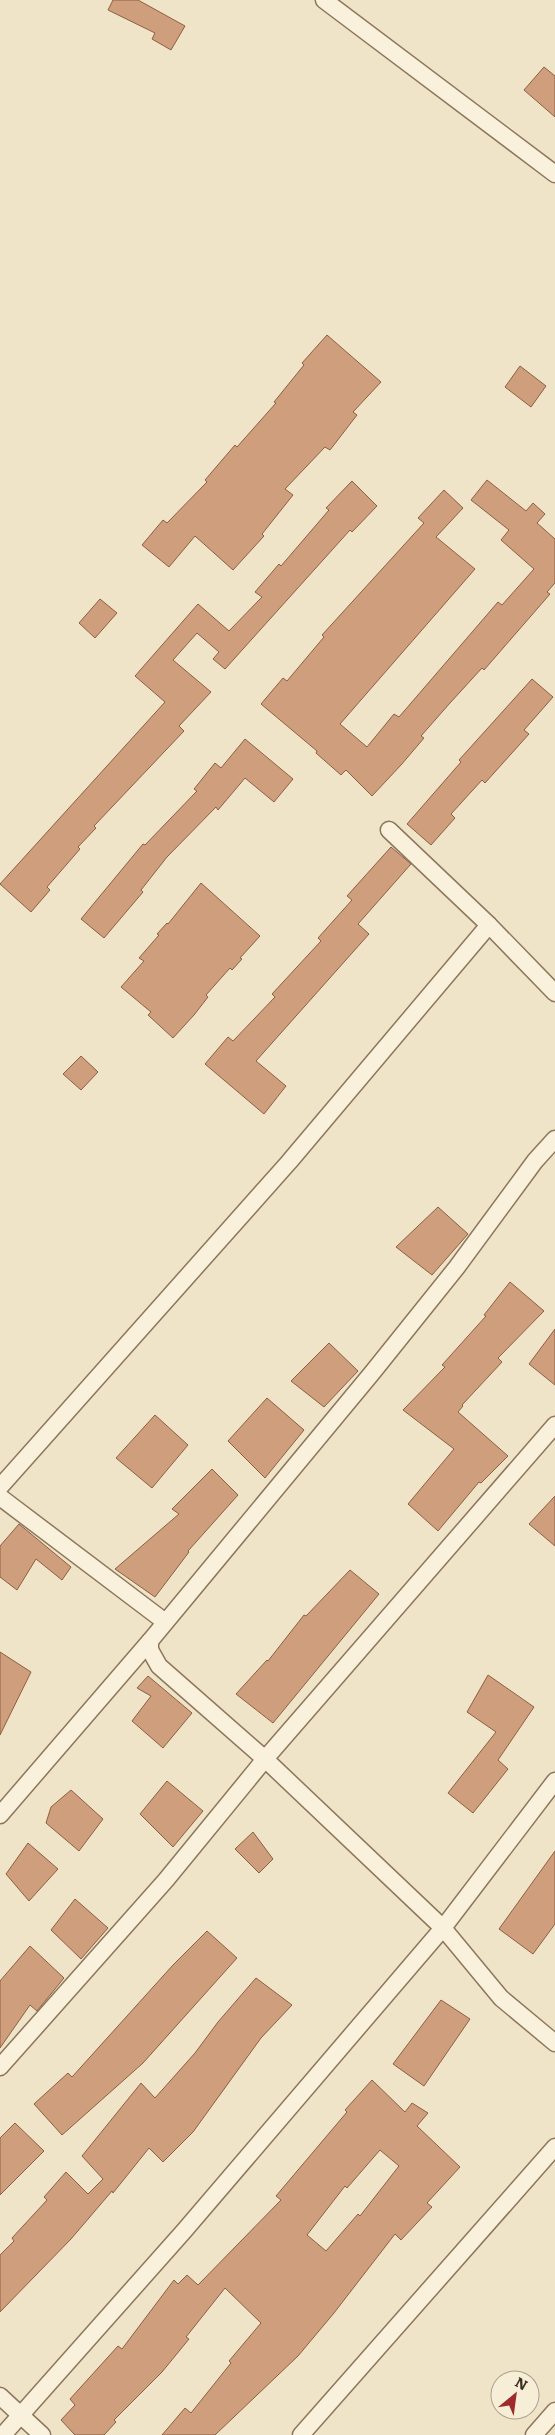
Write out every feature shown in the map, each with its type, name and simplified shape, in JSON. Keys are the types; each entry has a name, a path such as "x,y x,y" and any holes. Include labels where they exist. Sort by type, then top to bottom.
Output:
{"street":[{"path":"324,0 555,174"},
{"path":"389,830 489,925 555,992"},
{"path":"0,1487 289,1162 489,925"},
{"path":"0,1815 150,1641 164,1621 372,1373 457,1267 536,1161 555,1139"},
{"path":"0,2067 166,1880 266,1759 555,1425"},
{"path":"0,1497 164,1621"},
{"path":"150,1641 150,1650 159,1666 266,1759 443,1928 501,1998 555,2043"},
{"path":"3,2435 184,2231 443,1928 555,1781"},
{"path":"301,2435 555,2147"},
{"path":"0,2396 42,2435"},
{"path":"534,2435 555,2411"}],"building":[{"path":"113,0 138,0 185,26 171,50 152,39 155,33 108,10"},
{"path":"544,67 555,76 555,117 524,90"},
{"path":"327,335 381,382 353,412 357,415 330,450 325,447 285,489 293,495 262,534 264,536 233,570 195,536 169,567 142,545 163,520 167,523 207,482 205,480 235,445 237,447 276,403 274,402 304,365 302,363"},
{"path":"520,366 546,386 531,407 505,387"},
{"path":"487,480 526,511 533,503 545,514 537,523 555,539 555,583 547,592 550,594 484,670 482,668 450,703 421,736 424,738 372,796 346,770 341,775 316,753 317,751 261,704 283,678 287,681 324,637 322,635 424,523 418,518 444,490 463,508 436,537 475,569 340,724 367,747 394,714 399,717 498,602 502,605 534,569 501,540 509,530 471,500"},
{"path":"352,481 377,506 352,532 350,530 225,669 213,659 219,652 197,633 173,660 211,692 179,726 184,731 94,826 96,828 78,847 80,849 47,887 50,890 31,912 0,884 165,702 135,676 198,604 229,631 262,597 255,592 279,564 281,566 329,510 326,508"},
{"path":"100,599 117,613 95,638 79,623"},
{"path":"532,679 553,697 524,730 529,734 485,783 482,780 451,814 455,818 431,845 407,824 461,762 459,760"},
{"path":"245,739 293,779 274,802 245,778 218,810 216,807 167,857 141,890 143,892 104,938 81,919 143,844 145,845 197,791 194,789 215,763 221,768"},
{"path":"391,847 411,864 358,924 369,934 256,1061 286,1086 264,1114 205,1064 228,1037 233,1041 275,997 272,994 321,941 318,938 352,900 347,896"},
{"path":"201,883 260,936 232,970 230,968 206,995 208,997 173,1038 148,1015 151,1012 121,987 144,961 139,958 159,935 157,934 168,924"},
{"path":"81,1056 98,1072 81,1090 63,1074"},
{"path":"438,1207 468,1234 432,1275 396,1247"},
{"path":"510,1282 544,1311 498,1358 502,1362 462,1405 458,1412 508,1456 481,1483 479,1482 438,1531 408,1504 454,1449 403,1410 445,1367 442,1365 486,1316 484,1315"},
{"path":"555,1329 555,1385 529,1364"},
{"path":"329,1343 358,1371 324,1407 291,1381"},
{"path":"267,1398 304,1430 265,1478 228,1441"},
{"path":"155,1415 188,1445 152,1488 116,1458"},
{"path":"212,1469 238,1495 188,1551 155,1597 115,1569 179,1514 172,1509"},
{"path":"555,1496 555,1546 529,1524"},
{"path":"19,1524 71,1567 62,1580 36,1559 17,1590 0,1577 0,1546"},
{"path":"350,1570 379,1594 273,1723 236,1694 268,1661 304,1615 306,1616"},
{"path":"0,1652 31,1672 0,1735"},
{"path":"488,1675 534,1707 498,1760 508,1769 473,1813 448,1793 496,1732 467,1712"},
{"path":"148,1676 192,1713 163,1748 132,1721 151,1696 137,1688"},
{"path":"167,1781 203,1811 173,1847 140,1814"},
{"path":"71,1790 103,1819 79,1851 46,1823 51,1807"},
{"path":"253,1832 273,1859 259,1873 235,1849"},
{"path":"28,1843 58,1869 29,1901 6,1874"},
{"path":"555,1851 555,1924 533,1954 499,1929"},
{"path":"75,1899 108,1928 81,1959 51,1930"},
{"path":"207,1931 237,1958 143,2063 62,2135 34,2104 68,2073 72,2077 173,1965"},
{"path":"30,1946 64,1978 37,2011 30,2005 0,2048 0,1981"},
{"path":"256,1978 292,2005 261,2038 193,2132 163,2162 149,2148 113,2193 112,2191 71,2239 0,2312 0,2255 14,2241 12,2238 47,2200 44,2197 66,2172 88,2194 103,2179 82,2156 141,2083 155,2098 195,2053 218,2022"},
{"path":"441,2000 470,2019 424,2086 393,2064"},
{"path":"372,2080 405,2112 412,2103 428,2113 417,2126 460,2167 427,2203 432,2207 401,2240 395,2234 298,2356 215,2435 162,2435 185,2408 191,2413 231,2363 229,2361 261,2323 225,2288 186,2337 189,2339 162,2372 114,2420 116,2422 104,2435 75,2435 61,2420 75,2405 70,2399 118,2346 122,2349 174,2280 178,2284 187,2275 198,2285 281,2200 276,2196 347,2112 345,2110","holes":["380,2150 399,2166 360,2216 358,2214 326,2251 307,2235 345,2186 347,2188"]},
{"path":"15,2123 44,2151 0,2195 0,2138"}]}
